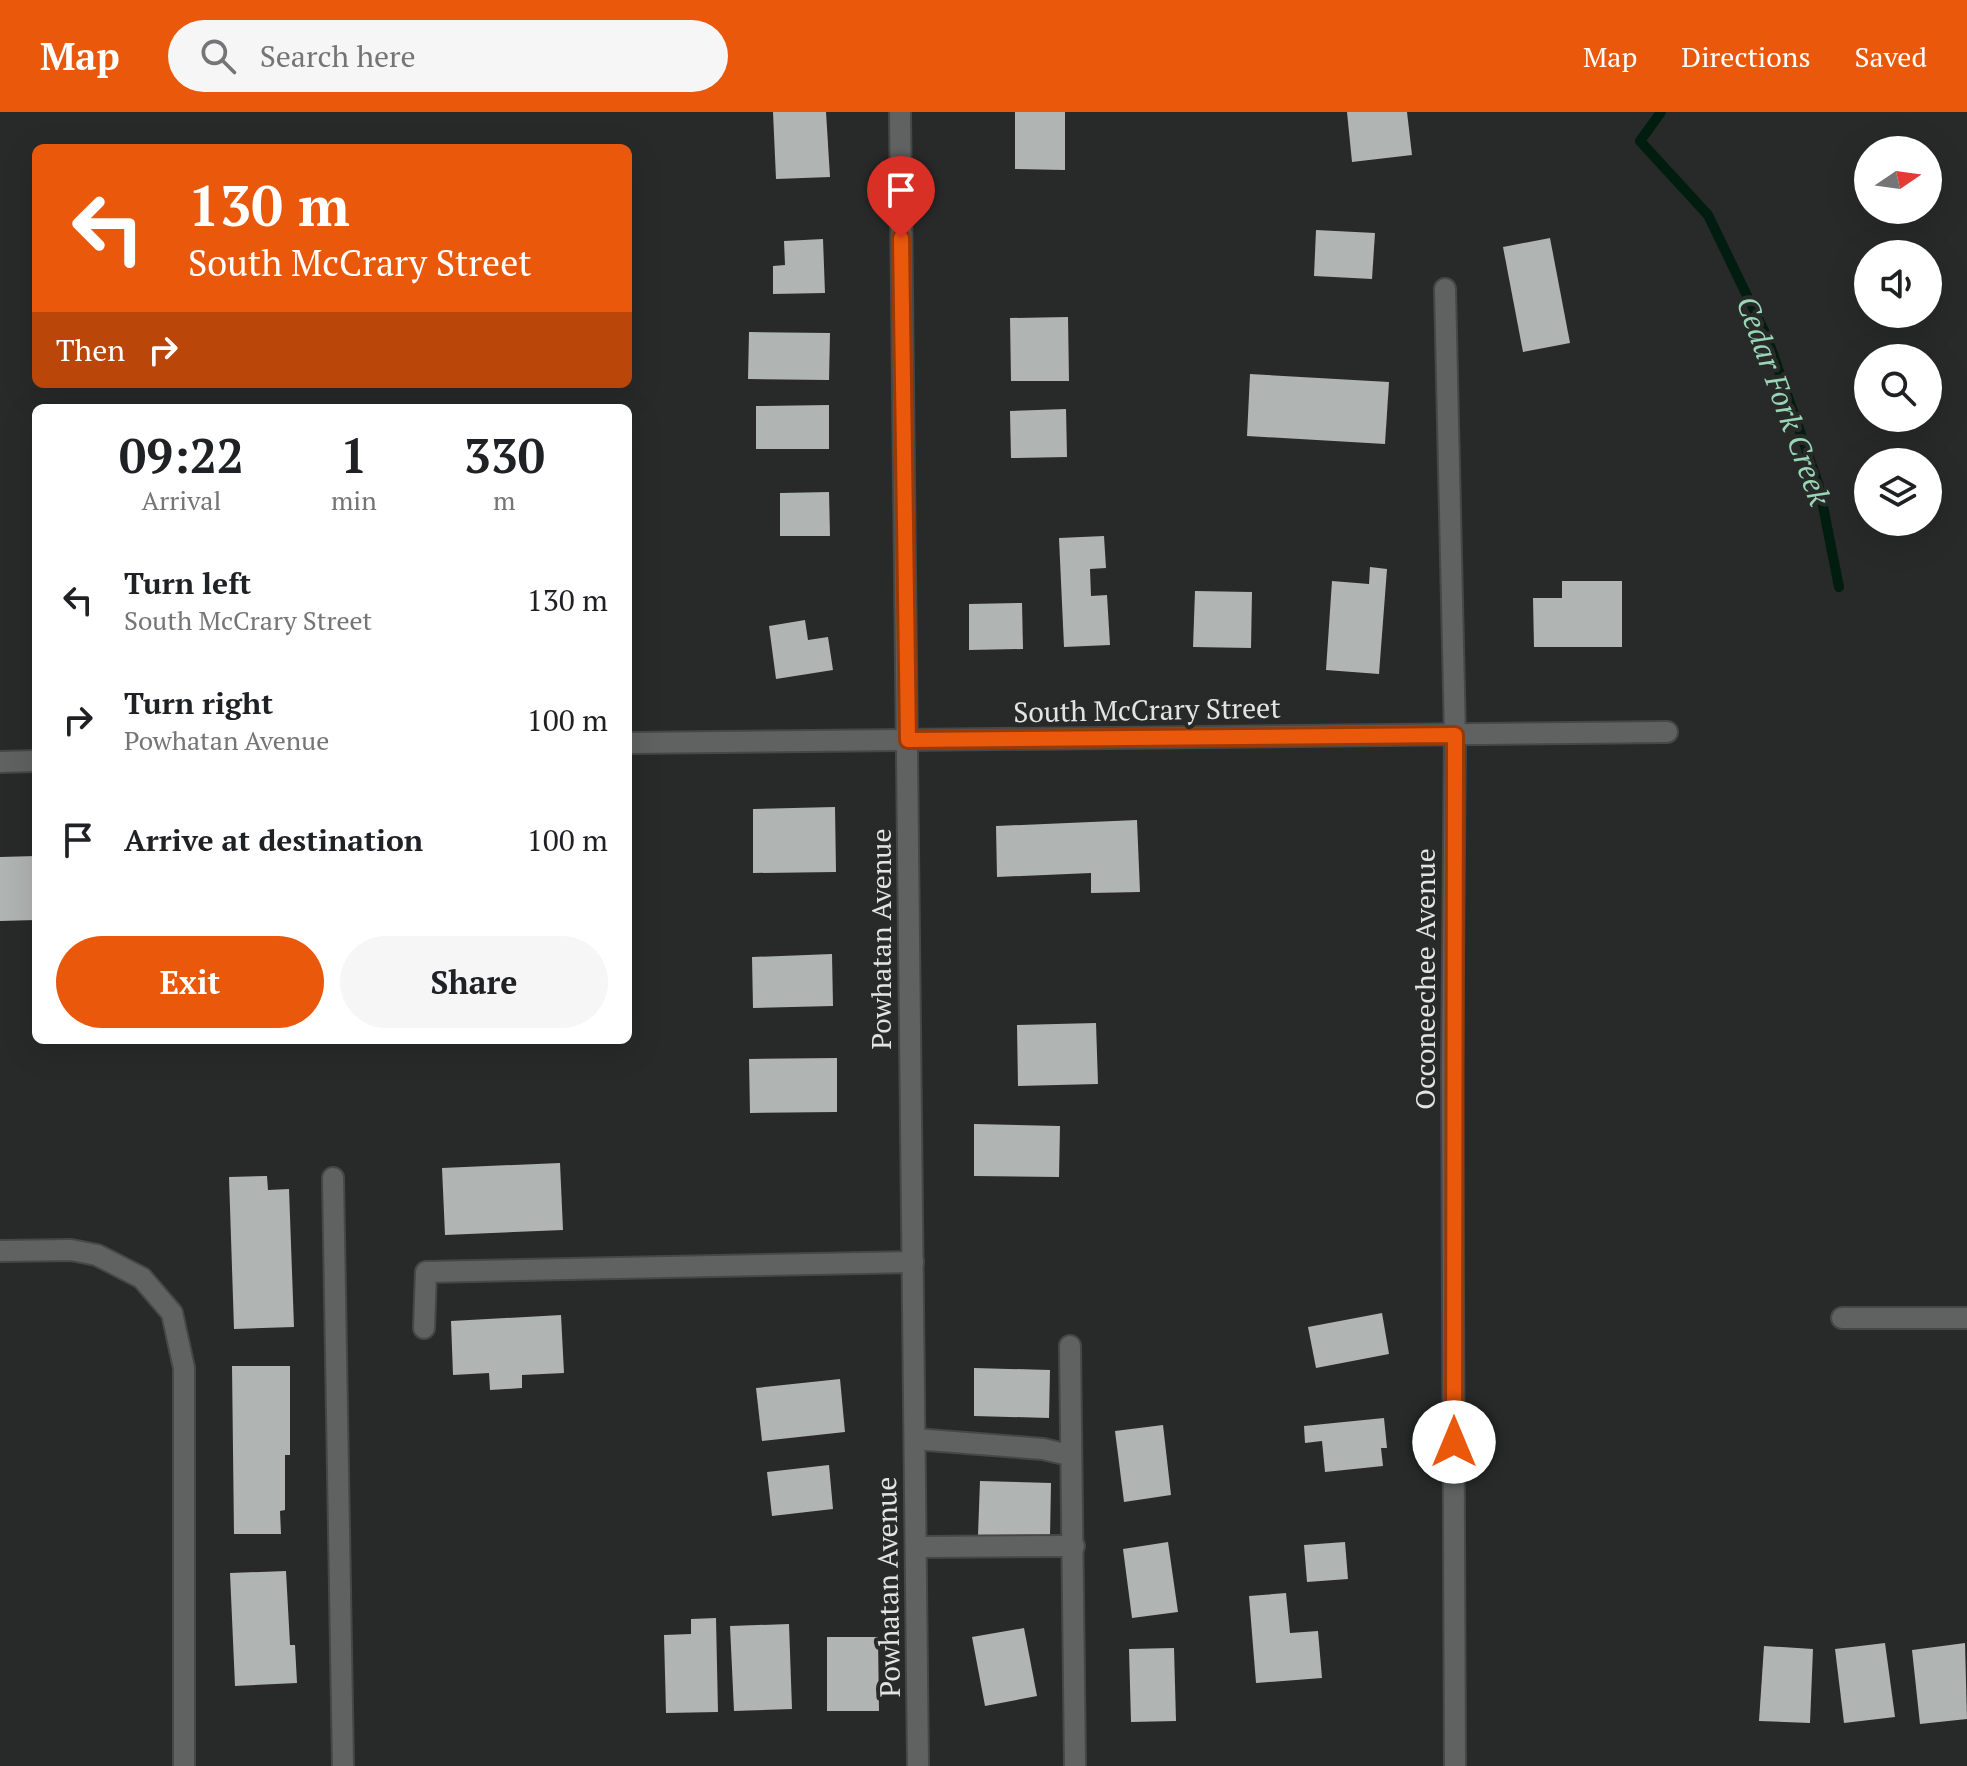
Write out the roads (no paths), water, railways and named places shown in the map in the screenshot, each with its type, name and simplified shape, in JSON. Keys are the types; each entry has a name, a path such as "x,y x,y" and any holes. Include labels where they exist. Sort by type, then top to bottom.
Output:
{"street":[{"name":"Powhatan Avenue","path":"900,112 918,1766"},
{"name":"Occoneechee Avenue","path":"1445,289 1455,735 1452,1072 1455,1766"},
{"name":"South McCrary Street","path":"632,743 1667,732"},
{"path":"0,762 32,761"},
{"path":"333,1178 343,1766"},
{"path":"0,1251 71,1250 97,1255 142,1278 172,1313 184,1368 184,1766"},
{"path":"424,1328 426,1272 913,1262"},
{"path":"1842,1318 1967,1318"},
{"path":"1070,1346 1075,1766"},
{"path":"915,1439 1043,1449 1069,1455"},
{"path":"916,1547 1074,1546"}],"waterway":[{"name":"Cedar Fork Creek","path":"1661,112 1640,141 1708,215 1767,337 1819,486 1839,587"}]}
